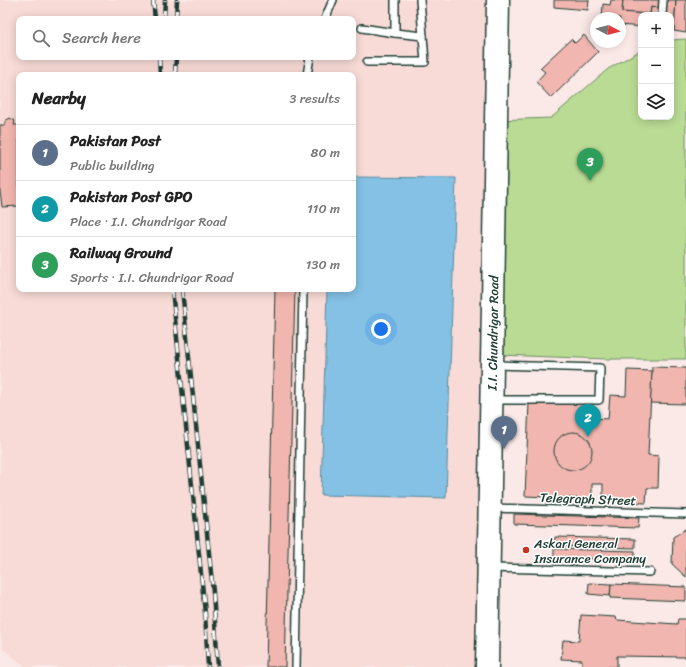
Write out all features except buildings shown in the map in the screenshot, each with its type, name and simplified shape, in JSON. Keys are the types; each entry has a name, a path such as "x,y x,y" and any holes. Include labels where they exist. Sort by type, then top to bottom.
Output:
{"main road":[{"name":"I.I. Chundrigar Road","path":"476,667 486,0"},
{"name":"I.I. Chundrigar Road","path":"487,667 498,0"}],"lane":[{"path":"326,16 333,0"},
{"path":"395,0 395,34"},
{"path":"367,62 425,62 420,0"},
{"path":"662,12 663,0"},
{"path":"362,28 395,34 423,36"},
{"path":"308,72 310,60"},
{"path":"296,667 303,292"},
{"path":"492,400 599,400 600,368 493,365"},
{"name":"Telegraph Street","path":"489,508 686,514"},
{"path":"488,568 650,572"}],"shaded area":[{"path":"0,0 486,0 476,667 26,667 3,649 0,630"}],"green space":[{"path":"686,39 686,359 607,359 499,355 496,120 551,118 608,69 638,52 638,120 674,120 674,40"}],"water":[{"path":"356,177 456,178 446,498 321,495 327,292 356,292"}],"railway":[{"path":"153,0 155,16"},
{"path":"164,16 165,0"},
{"path":"176,16 177,0"},
{"path":"159,60 160,72"},
{"path":"175,72 176,60"},
{"path":"172,292 205,613 208,667"},
{"path":"182,292 213,592 218,667"}],"place":[{"name":"Railway Ground","path":"590,181"},
{"name":"Pakistan Post GPO","path":"588,437"},
{"name":"Pakistan Post","path":"504,449"},
{"name":"Askari General Insurance Company","path":"526,550"}]}
